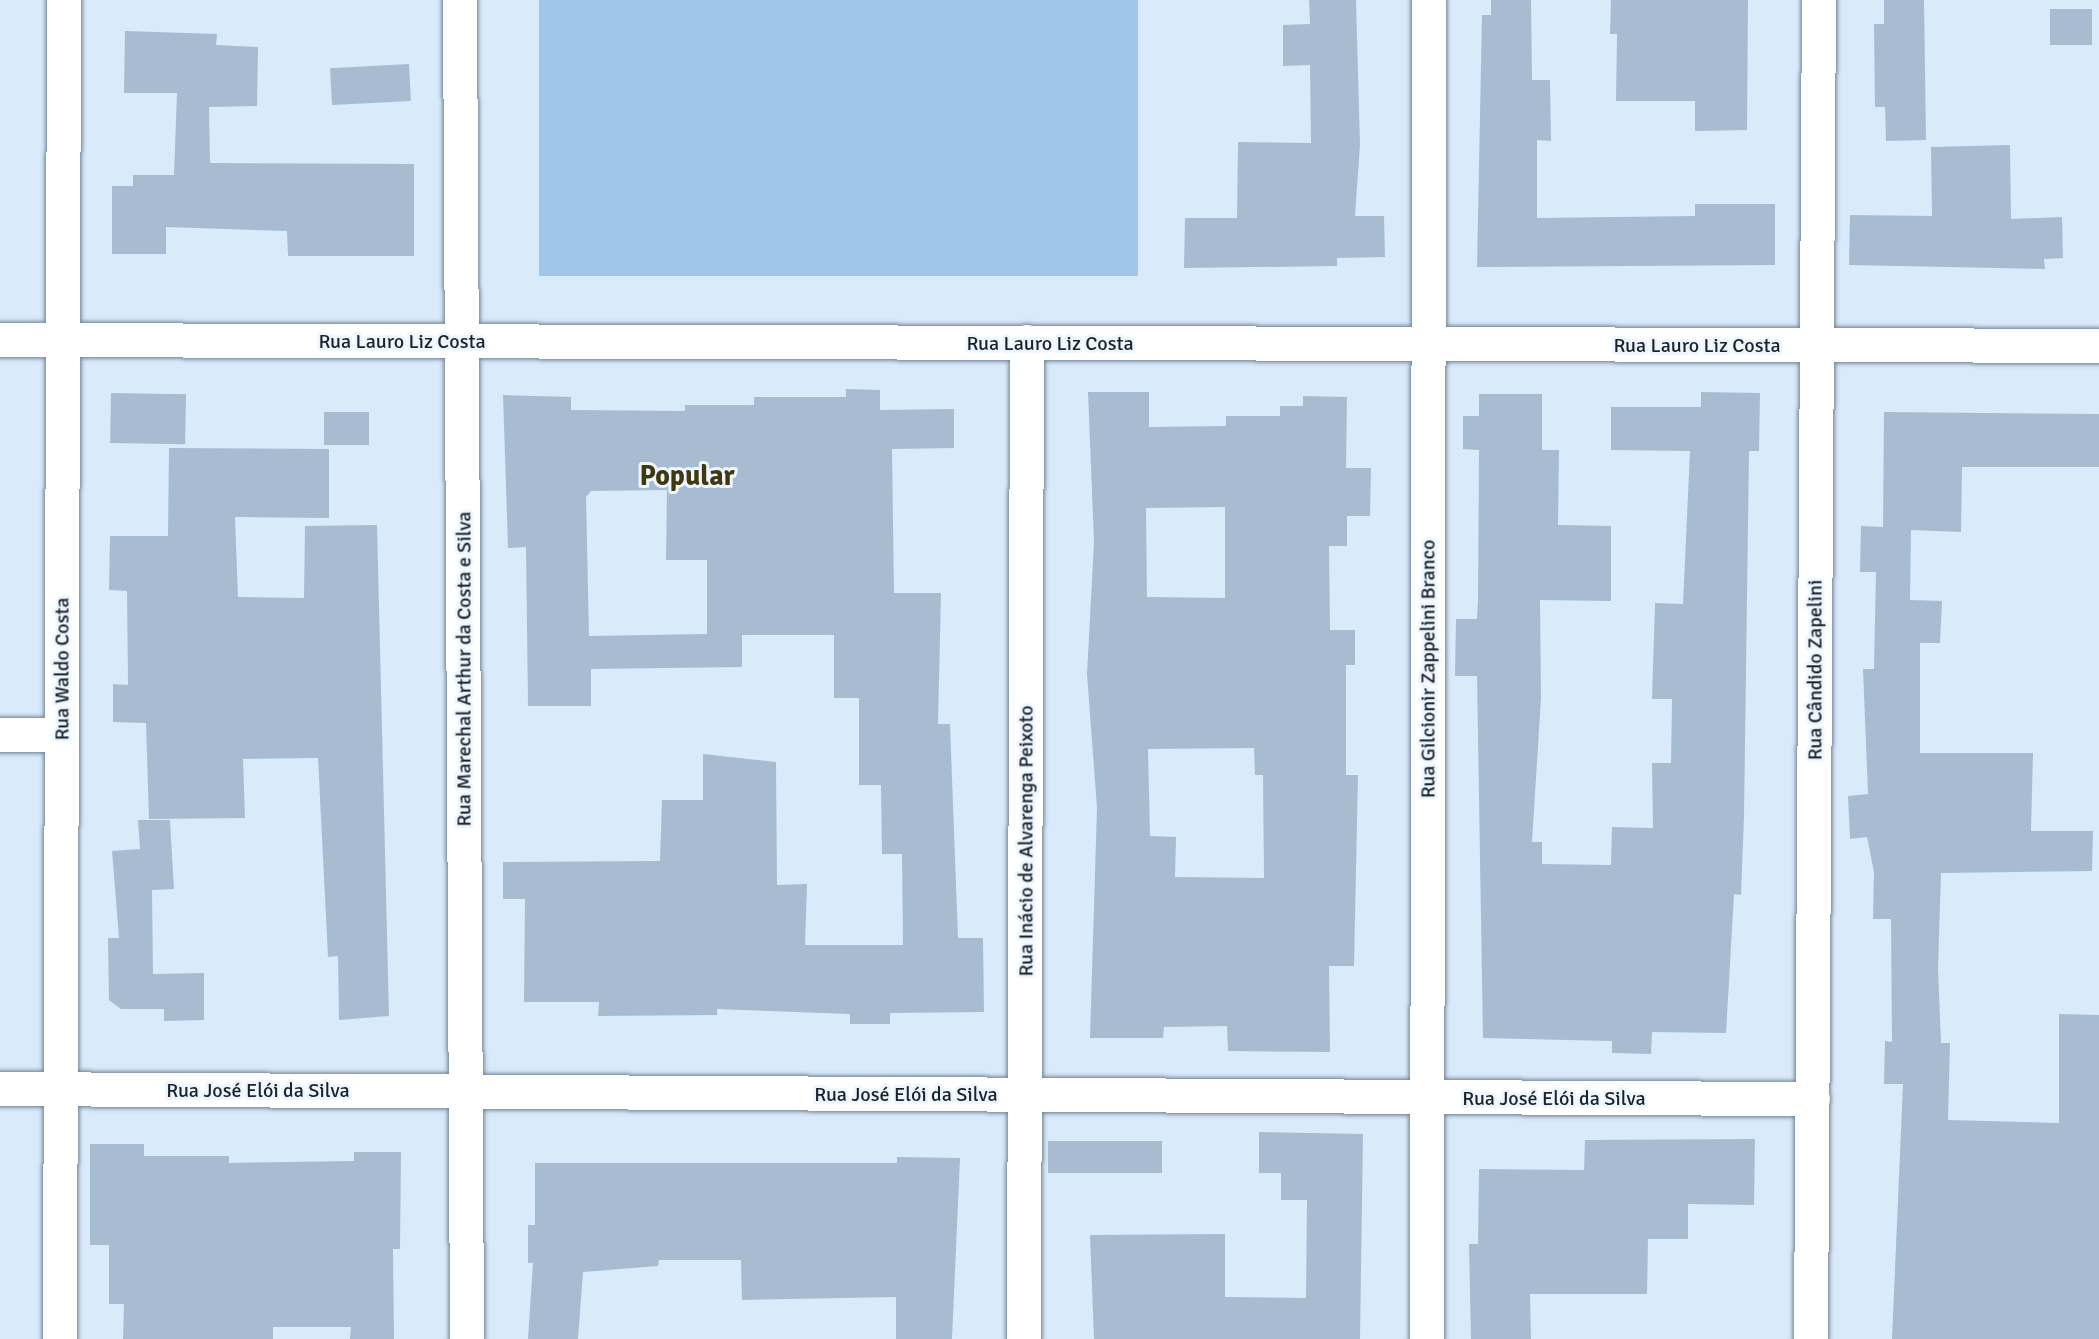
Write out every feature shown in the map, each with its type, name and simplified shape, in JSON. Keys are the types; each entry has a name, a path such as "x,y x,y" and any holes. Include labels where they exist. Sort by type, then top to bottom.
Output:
{"street":[{"name":"Rua Waldo Costa","path":"60,1339 64,0"},
{"name":"Rua Marechal Arthur da Costa e Silva","path":"460,0 467,1339"},
{"name":"Rua Gilcionir Zappelini Branco","path":"1427,1339 1429,0"},
{"name":"Rua Cândido Zapelini","path":"1811,1339 1819,0"},
{"name":"Rua Lauro Liz Costa","path":"0,340 2099,346"},
{"name":"Rua Inácio de Alvarenga Peixoto","path":"1024,1339 1027,342"},
{"path":"0,735 61,735"},
{"name":"Rua José Elói da Silva","path":"0,1089 1813,1099"}],"shaded area":[{"path":"539,0 1138,0 1138,276 539,276"}],"building":[{"path":"1309,0 1356,0 1360,145 1355,216 1384,216 1385,257 1337,258 1337,266 1184,268 1185,218 1237,218 1238,142 1311,143 1310,65 1283,66 1283,25 1310,24"},
{"path":"1491,0 1531,0 1532,80 1550,80 1551,141 1537,140 1537,218 1695,216 1695,204 1775,204 1775,265 1477,267 1482,15 1491,15"},
{"path":"1611,0 1748,0 1747,130 1695,131 1695,101 1616,101 1617,34 1610,34"},
{"path":"1884,0 1924,0 1926,140 1886,141 1885,107 1875,107 1874,24 1884,24"},
{"path":"2050,9 2092,9 2092,45 2050,45"},
{"path":"125,31 217,34 216,45 258,47 257,106 209,107 210,163 414,164 414,256 288,256 287,231 166,227 166,254 112,254 112,186 133,186 133,175 174,175 177,93 124,93"},
{"path":"409,64 411,101 332,105 330,68"},
{"path":"2010,145 2011,219 2062,217 2063,258 2044,259 2045,269 1849,265 1850,215 1932,216 1931,147"},
{"path":"846,389 880,390 880,410 954,409 954,448 892,449 894,593 941,593 938,724 950,724 958,938 983,938 984,1012 890,1013 890,1024 850,1024 850,1014 717,1009 717,1015 598,1016 599,1002 524,1002 525,899 503,899 503,862 660,861 662,800 703,800 703,754 776,762 777,885 807,884 805,945 903,945 902,854 882,854 881,785 859,785 859,698 834,698 834,635 742,635 742,667 591,669 591,706 528,706 526,547 508,548 503,395 571,397 571,410 685,411 685,405 754,405 754,397 846,397","holes":["667,490 666,560 707,560 707,634 589,636 586,497 591,491"]},
{"path":"1088,392 1149,392 1149,427 1226,426 1226,416 1280,416 1280,406 1303,406 1303,396 1347,397 1346,468 1371,468 1370,516 1347,516 1347,546 1329,546 1330,630 1355,630 1355,665 1346,665 1346,775 1358,775 1354,966 1329,966 1330,1052 1228,1051 1227,1026 1164,1027 1163,1038 1090,1038 1097,808 1087,674 1094,542","holes":["1225,507 1225,598 1147,597 1146,508","1254,748 1255,775 1263,775 1264,878 1175,877 1176,837 1150,836 1148,749"]},
{"path":"1701,392 1760,393 1759,451 1749,451 1741,895 1734,894 1726,1033 1652,1032 1651,1054 1612,1053 1612,1041 1483,1038 1477,676 1455,676 1456,619 1477,619 1478,600 1479,450 1463,449 1463,416 1479,416 1479,394 1542,394 1542,450 1559,450 1558,525 1611,526 1611,601 1540,600 1541,698 1532,842 1542,842 1542,864 1611,865 1612,827 1653,828 1652,763 1671,763 1672,699 1652,699 1655,603 1683,604 1690,451 1611,450 1611,407 1701,407"},
{"path":"111,393 186,394 185,444 110,443"},
{"path":"324,412 369,412 369,445 324,445"},
{"path":"1884,412 2099,414 2099,467 1962,467 1961,532 1911,530 1910,600 1942,601 1940,643 1920,643 1920,753 2033,753 2031,831 2093,831 2092,871 1941,873 1938,968 1941,1043 1950,1043 1948,1120 2059,1123 2059,1014 2099,1015 2099,1339 1892,1339 1903,1084 1884,1084 1885,1041 1892,1042 1891,919 1873,919 1874,872 1867,837 1850,839 1848,796 1868,794 1863,669 1874,669 1876,572 1860,572 1861,526 1883,527"},
{"path":"169,448 329,449 329,518 235,517 238,597 304,598 305,526 377,525 389,1016 339,1020 338,956 328,957 318,758 243,759 245,818 149,819 146,723 113,722 113,684 128,685 127,591 109,590 110,536 168,536"},
{"path":"138,820 170,820 174,889 152,890 153,974 204,973 204,1020 164,1021 164,1009 121,1009 109,1000 108,938 119,938 112,851 140,849"},
{"path":"1259,1132 1363,1134 1360,1339 1094,1339 1090,1235 1225,1234 1225,1297 1306,1298 1307,1200 1281,1200 1281,1173 1259,1173"},
{"path":"1755,1139 1754,1205 1688,1204 1688,1239 1648,1239 1647,1294 1530,1294 1531,1339 1471,1339 1469,1244 1478,1244 1479,1169 1584,1170 1585,1140"},
{"path":"1048,1141 1162,1141 1162,1173 1048,1173"},
{"path":"90,1144 144,1144 144,1156 229,1156 229,1163 354,1161 354,1152 401,1152 400,1249 393,1249 394,1339 350,1339 351,1327 273,1327 273,1339 123,1339 124,1304 109,1304 109,1245 90,1245"},
{"path":"897,1157 960,1158 952,1339 896,1339 896,1297 742,1300 741,1260 659,1260 658,1266 583,1272 578,1339 528,1339 533,1263 528,1263 528,1225 535,1225 535,1163 897,1163"}],"district":[{"name":"Popular","path":"687,476"}]}
